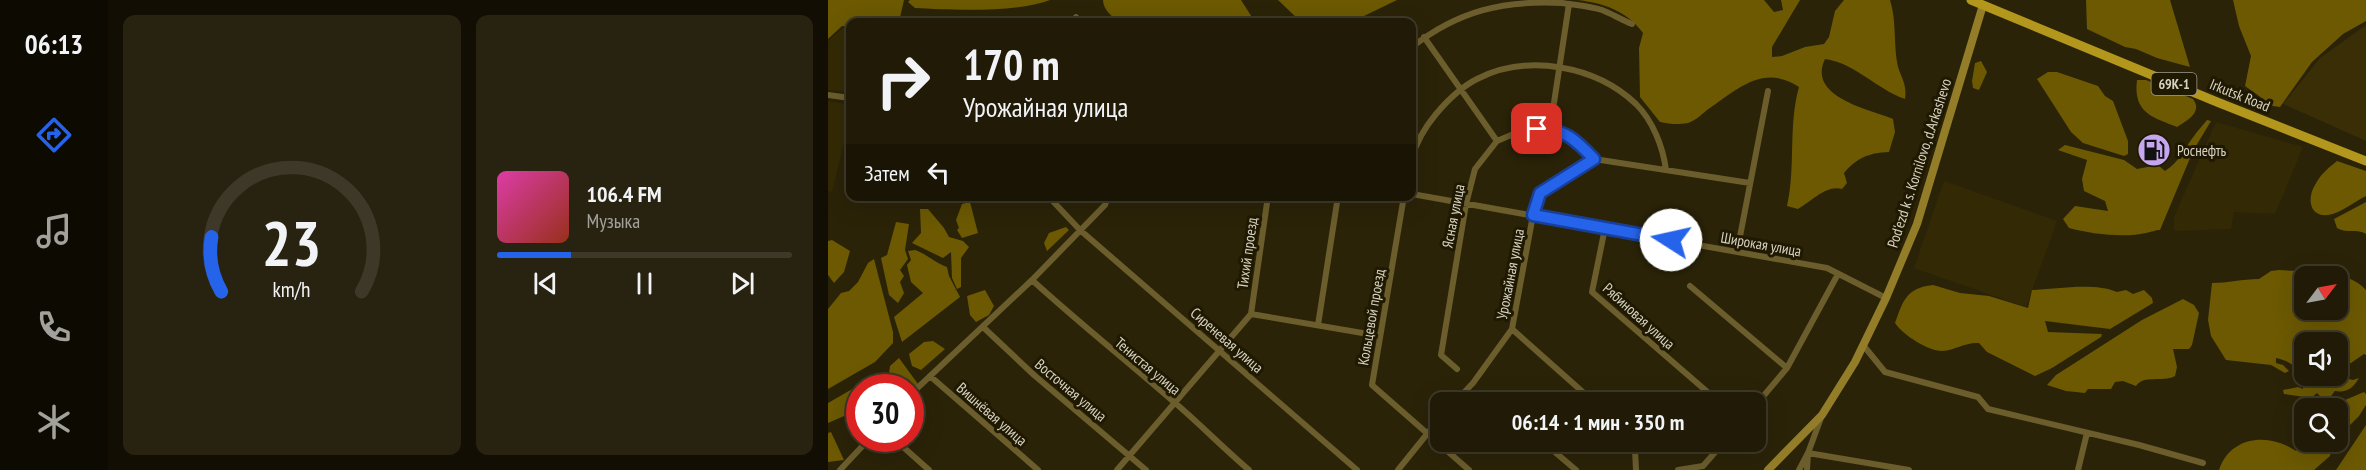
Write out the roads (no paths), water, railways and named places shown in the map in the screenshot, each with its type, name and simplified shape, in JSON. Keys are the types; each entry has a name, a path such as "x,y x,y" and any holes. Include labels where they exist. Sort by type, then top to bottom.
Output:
{"main road":[{"name":"Irkutsk Road","path":"1971,0 2366,161"}],"street":[{"path":"1416,44 1448,22 1475,10 1503,3 1535,0 1601,10 1632,24"},
{"path":"1550,129 1569,4"},
{"name":"Pod'ezd k s. Kornilovo, d.Arkashevo","path":"1768,470 1822,415 1863,345 1886,298 1917,224 1983,5"},
{"path":"1424,37 1497,141 1523,130 1550,129 1576,139 1594,159 1750,183"},
{"path":"1416,149 1428,123 1449,99 1477,79 1508,69 1539,65 1582,72 1614,87 1637,106 1654,131 1664,155 1666,170"},
{"path":"1737,252 1768,91"},
{"path":"828,94 846,97"},
{"name":"Ясная улица","path":"1457,369 1442,355 1466,204 1475,170 1497,141"},
{"name":"Урожайная улица","path":"1583,392 1512,329 1533,215 1540,193 1594,159"},
{"name":"Широкая улица","path":"1416,196 1827,268 1886,298"},
{"name":"Сиреневая улица","path":"1053,201 1080,230 1357,470"},
{"path":"924,382 1032,280 1106,201"},
{"name":"Тихий проезд","path":"1251,314 1267,201"},
{"path":"1318,325 1337,201"},
{"name":"Кольцевой проезд","path":"1403,201 1372,385 1470,470"},
{"name":"Рябиновая улица","path":"1605,228 1592,292 1707,392"},
{"path":"1766,393 1787,368 1838,274"},
{"name":"Тенистая улица","path":"1032,280 1092,335 1176,404 1214,441 1249,470"},
{"path":"1690,286 1787,368"},
{"path":"1117,470 1251,314 1380,336"},
{"name":"Восточная улица","path":"982,327 1034,375 1146,470"},
{"path":"1464,392 1512,329"},
{"path":"1863,345 1885,372 1978,397 1988,409 2203,463"},
{"name":"Вишнёвая улица","path":"930,376 1038,470"},
{"path":"1799,470 1822,415"},
{"path":"1398,470 1430,429"},
{"path":"2078,470 2087,433"},
{"path":"840,470 857,452"},
{"path":"909,452 929,470"},
{"path":"1555,452 1576,470"},
{"path":"1635,452 1636,470"},
{"path":"1678,470 1703,466 1715,452"},
{"path":"1807,470 1808,453"},
{"path":"1808,453 1909,470"}],"place":[{"name":"Роснефть","path":"2154,150"}]}
